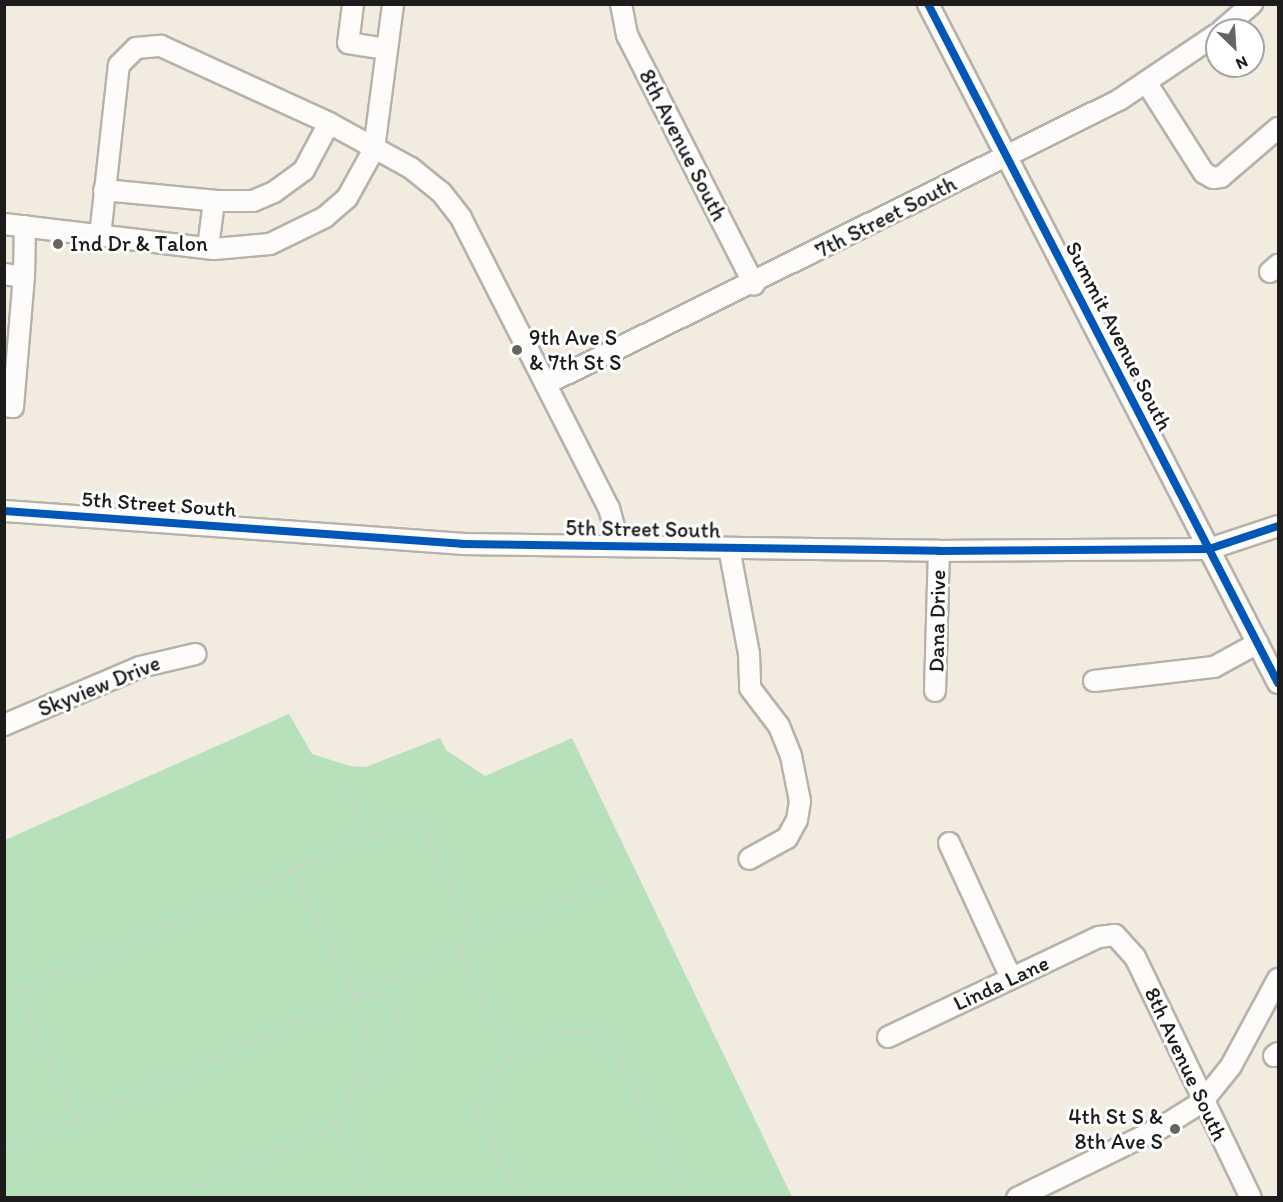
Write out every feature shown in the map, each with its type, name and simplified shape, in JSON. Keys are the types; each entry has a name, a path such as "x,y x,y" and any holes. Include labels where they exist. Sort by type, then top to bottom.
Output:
{"street":[{"path":"353,4 348,43 387,49"},
{"path":"4,224 208,248 270,244 325,217 346,198 374,149 393,4"},
{"name":"8th Avenue South","path":"621,4 627,35 754,284"},
{"name":"Summit Avenue South","path":"928,4 1278,683"},
{"path":"1236,18 1252,4"},
{"name":"7th Street South","path":"546,384 754,284 1006,157 1146,82 1205,42"},
{"path":"100,236 119,65 136,48 161,46 329,123 418,174 441,192 461,218 609,508 619,546"},
{"path":"1146,82 1204,173 1213,178 1221,177 1278,128"},
{"path":"104,190 214,201 253,201 274,192 304,170 329,123"},
{"path":"208,248 214,201"},
{"path":"4,406 13,406 24,277 25,226"},
{"path":"4,274 24,277"},
{"name":"5th Street South","path":"4,511 462,544 939,551 1209,549 1278,526"},
{"path":"729,548 749,654 750,688 779,726 791,756 800,801 797,820 787,838 749,859"},
{"name":"Dana Drive","path":"936,691 939,551"},
{"path":"1094,681 1214,667 1258,643"},
{"name":"Skyview Drive","path":"4,724 140,667 196,654"},
{"path":"949,843 1011,978"},
{"name":"8th Avenue South","path":"1115,935 1135,957 1202,1102 1251,1197"},
{"name":"Linda Lane","path":"888,1037 1099,937 1115,935"},
{"path":"1017,1197 1162,1127 1202,1102 1225,1076 1278,980"}],"path":[{"path":"349,795 361,840"},
{"path":"76,1120 18,992 418,815 475,938"},
{"path":"173,1197 335,1124 361,1069 366,1036 356,996 291,870"},
{"path":"4,1152 356,996 475,938 611,878"},
{"path":"458,946 508,1057"},
{"path":"351,1090 392,1060 401,1044 396,1011 379,994 356,996"},
{"path":"518,1197 478,1112 508,1057 566,1031 580,1031 605,1041 619,1060 684,1197"},
{"path":"335,1124 371,1197"}],"green space":[{"path":"289,714 312,754 350,766 366,767 440,738 446,750 485,776 572,738 792,1197 5,1197 5,840"}],"cycle path":[{"path":"928,4 1278,683"},
{"path":"4,511 462,544 939,551 1209,549 1278,526"}],"place":[{"name":"Ind Dr & Talon","path":"58,244"},
{"name":"9th Ave S & 7th St S","path":"517,350"},
{"name":"4th St S & 8th Ave S","path":"1175,1129"}]}
